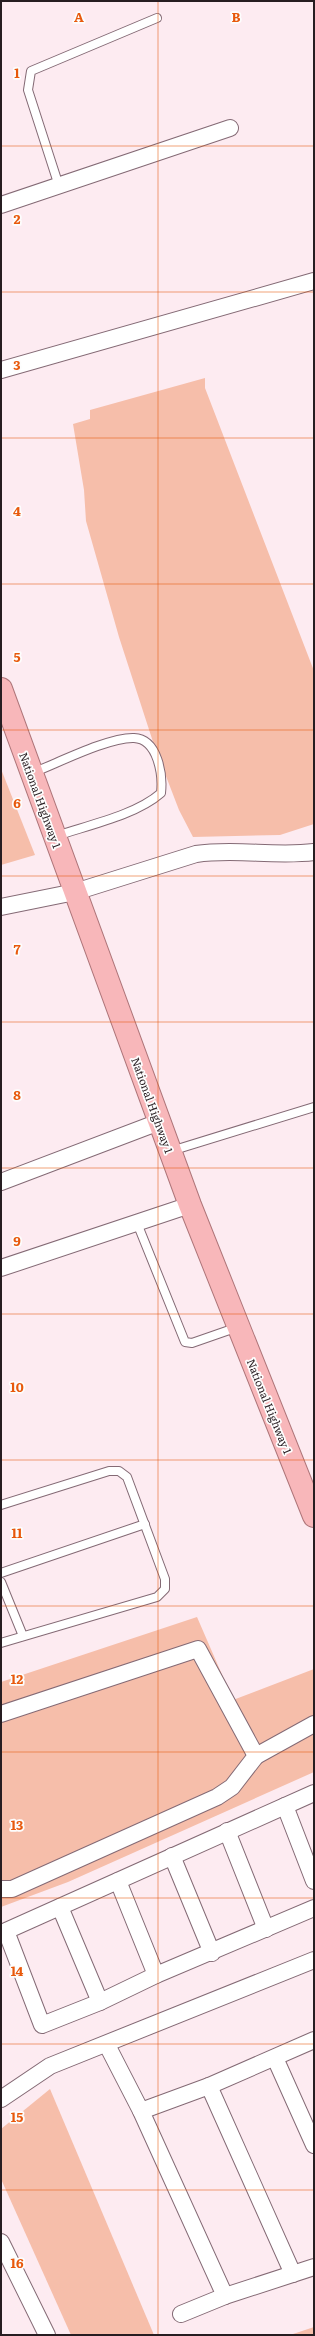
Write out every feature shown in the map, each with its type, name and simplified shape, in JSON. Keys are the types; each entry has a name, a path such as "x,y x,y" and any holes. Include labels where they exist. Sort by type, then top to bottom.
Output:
{"highway":[{"name":"National Highway 1","path":"1,689 190,1205 314,1516"}],"street":[{"path":"1,206 230,128"},
{"path":"1,370 314,281"},
{"path":"1,907 75,892 196,854 215,851 294,854 314,852"},
{"path":"1,1182 159,1122"},
{"path":"1,1268 190,1205"},
{"path":"1,1714 198,1648 256,1756"},
{"path":"1,1889 12,1889 217,1797 232,1787 256,1756 314,1724"},
{"path":"314,1793 6,1931 42,2025 100,2002 156,1975 212,1953 314,1908"},
{"path":"285,1806 314,1881"},
{"path":"227,1831 266,1929"},
{"path":"172,1856 212,1953"},
{"path":"118,1881 156,1975"},
{"path":"60,1907 100,2002"},
{"path":"1,2099 50,2066 107,2045 314,1960"},
{"path":"141,2111 209,2086 314,2040"},
{"path":"107,2045 141,2111 225,2296"},
{"path":"275,2058 314,2145"},
{"path":"209,2086 293,2274"},
{"path":"1,2242 48,2335"},
{"path":"181,2314 225,2296 314,2267"}],"lane":[{"path":"59,186 28,90 31,71 158,18"},
{"path":"31,774 110,743 134,738 145,740 157,755 162,782 161,793 155,798 142,806 54,837"},
{"path":"170,1151 314,1107"},
{"path":"137,1223 185,1342 192,1343 239,1327"},
{"path":"1,1505 109,1471 119,1470 127,1476 165,1580 165,1589 157,1597 1,1643"},
{"path":"1,1573 145,1524"},
{"path":"1,1582 23,1636"}],"shaded area":[{"path":"205,378 205,388 314,671 314,824 280,835 193,837 179,810 154,745 119,637 86,521 84,490 73,424 90,419 90,410"},
{"path":"1,769 35,855 1,865"},
{"path":"197,1617 233,1700 314,1669 314,1772 68,1882 1,1907 1,1682"},
{"path":"50,2089 154,2335 71,2335 1,2179 1,2129"},
{"path":"314,2327 314,2335 290,2335"}]}
